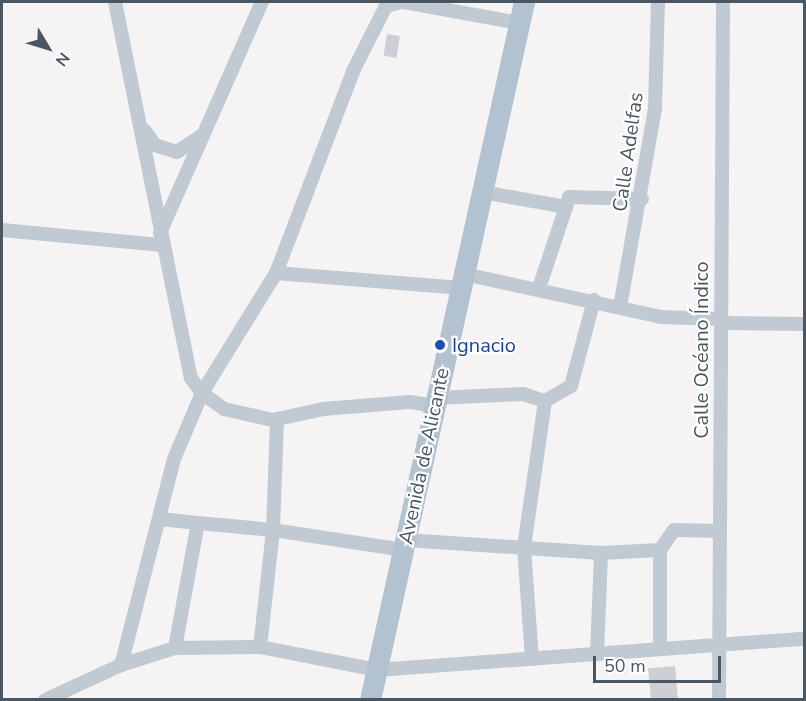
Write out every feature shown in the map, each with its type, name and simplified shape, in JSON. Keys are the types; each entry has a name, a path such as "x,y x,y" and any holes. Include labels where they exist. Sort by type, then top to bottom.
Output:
{"main road":[{"name":"Avenida de Alicante","path":"370,699 524,2"}],"street":[{"path":"115,2 141,125 161,239 191,378 202,393 224,409 277,419 322,409 523,394 545,401 571,386 594,300"},
{"path":"161,239 262,2"},
{"path":"121,664 174,459 202,393 276,273 354,69 386,6 402,2 519,23"},
{"name":"Calle Adelfas","path":"620,307 642,199 656,94 658,2"},
{"name":"Calle Océano Índico","path":"719,699 723,2"},
{"path":"141,125 155,145 166,151 187,149 206,132"},
{"path":"482,192 566,207"},
{"path":"539,288 568,197 642,199"},
{"path":"2,230 161,239"},
{"path":"276,273 463,281 539,288 661,317 804,324"},
{"path":"532,659 524,547 545,401"},
{"path":"260,647 273,530 277,419"},
{"path":"160,519 405,545 461,548 524,547 600,553 660,550"},
{"path":"175,648 198,523"},
{"path":"660,649 660,550 674,530 720,531"},
{"path":"597,654 600,553"},
{"path":"45,699 121,664 175,648 260,647 377,670 804,639"}],"building":[{"path":"387,34 400,36 396,58 384,56"},
{"path":"675,666 678,700 651,700 648,668"}],"place":[{"name":"Ignacio","path":"440,345"}]}
